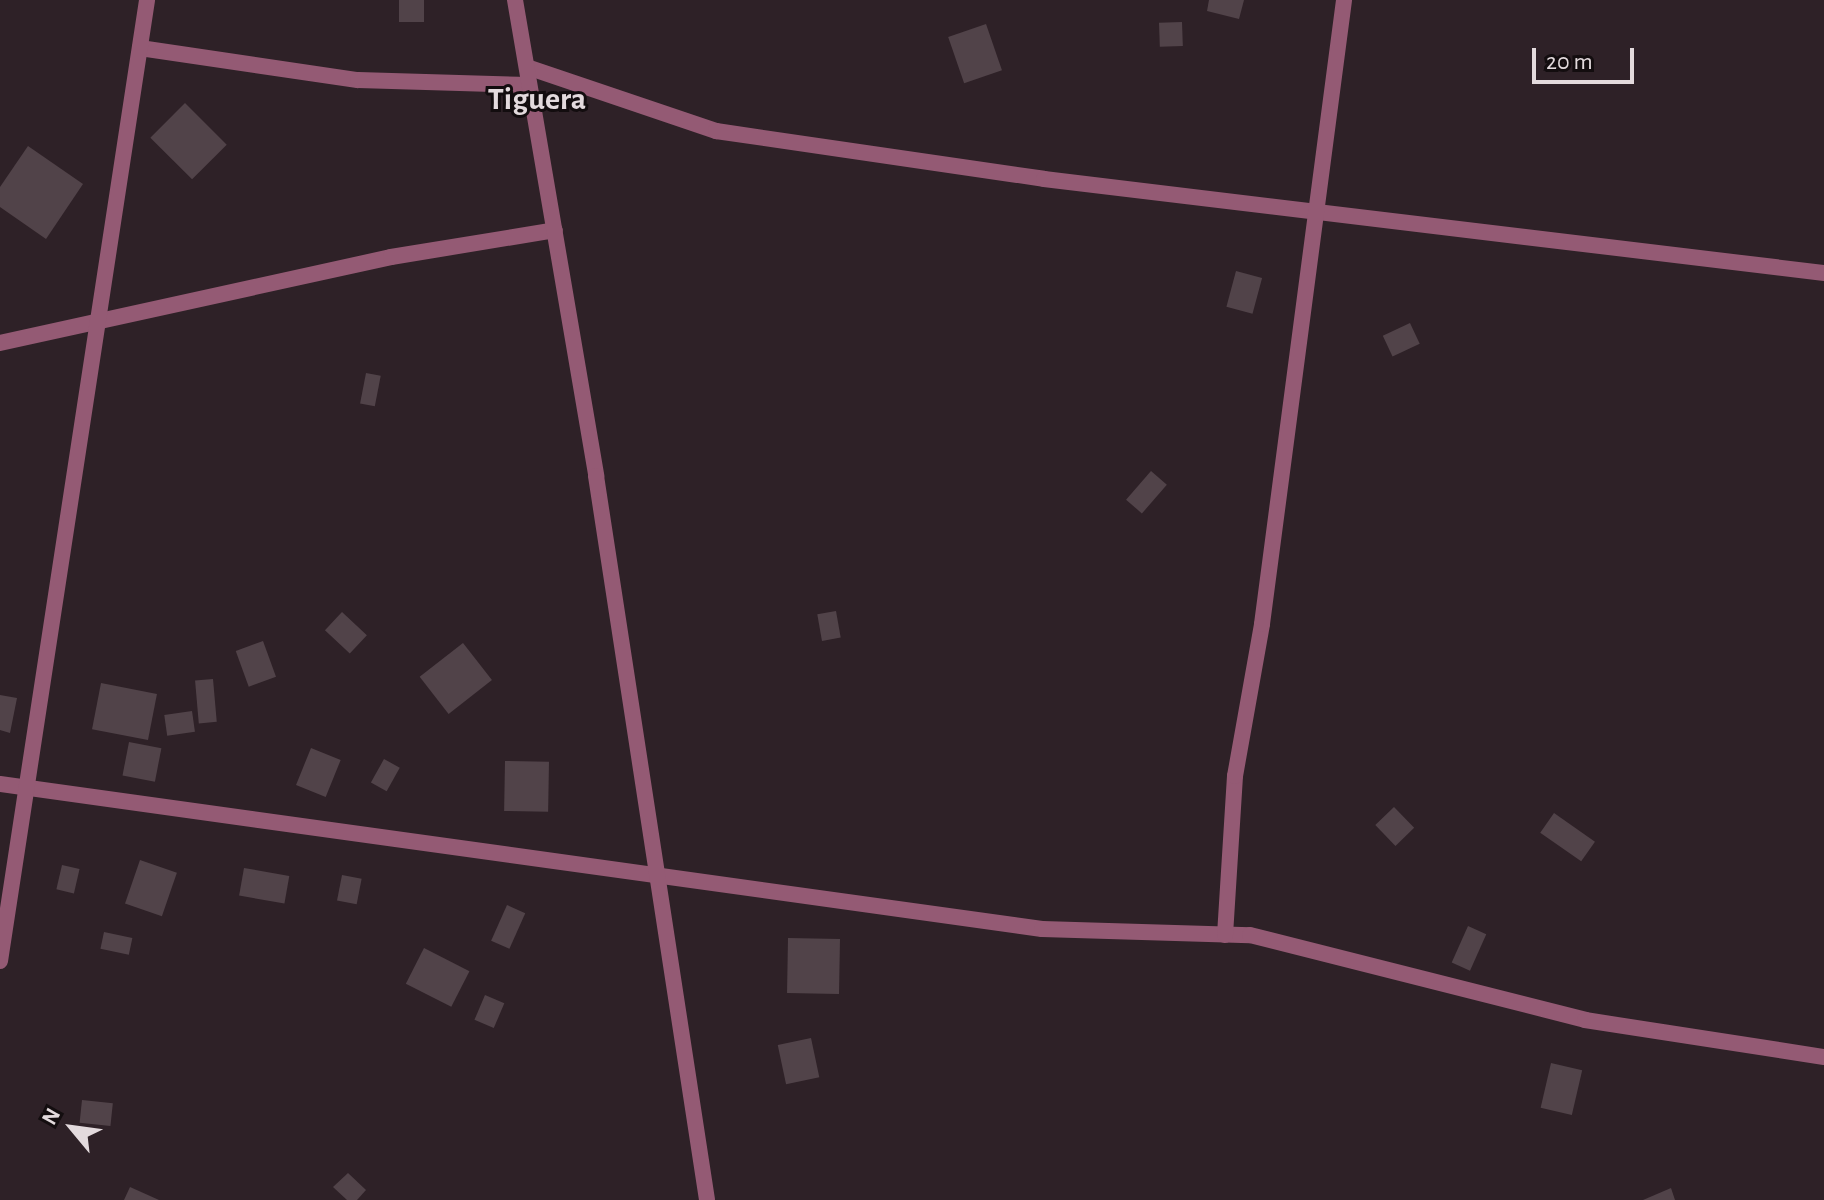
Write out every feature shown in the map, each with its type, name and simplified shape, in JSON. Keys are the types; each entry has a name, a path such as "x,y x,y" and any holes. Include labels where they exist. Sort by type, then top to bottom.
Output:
{"street":[{"path":"0,961 147,0"},
{"path":"515,0 555,230 707,1200"},
{"path":"1225,935 1235,776 1262,624 1344,0"},
{"path":"140,48 358,80 529,85"},
{"path":"527,67 716,131 1318,213 1824,273"},
{"path":"0,343 391,257 555,230"},
{"path":"0,784 1042,929 1250,935 1585,1020 1824,1057"}],"building":[{"path":"399,0 424,0 424,22 399,22"},
{"path":"1209,0 1244,0 1239,19 1207,11"},
{"path":"1182,22 1183,46 1160,47 1159,23"},
{"path":"986,24 1002,70 964,83 948,37"},
{"path":"185,103 227,145 192,179 150,138"},
{"path":"28,146 83,184 46,239 0,207 0,187"},
{"path":"1236,271 1262,278 1253,314 1226,307"},
{"path":"1410,323 1420,344 1393,357 1383,336"},
{"path":"366,373 381,376 375,406 360,403"},
{"path":"1151,471 1167,485 1142,513 1126,500"},
{"path":"836,611 841,638 822,641 817,614"},
{"path":"342,612 367,635 350,653 325,630"},
{"path":"263,641 276,677 249,687 236,651"},
{"path":"463,643 492,680 449,714 420,677"},
{"path":"213,679 217,722 199,723 195,681"},
{"path":"101,683 157,694 148,740 92,729"},
{"path":"0,695 17,698 10,733 0,730"},
{"path":"192,711 195,732 167,736 164,715"},
{"path":"129,742 161,748 155,782 123,775"},
{"path":"311,748 341,760 326,797 296,785"},
{"path":"384,759 400,768 387,791 371,783"},
{"path":"505,761 549,762 548,812 504,811"},
{"path":"1394,807 1414,828 1395,846 1375,825"},
{"path":"1554,813 1595,842 1581,861 1540,833"},
{"path":"140,860 177,873 162,916 125,903"},
{"path":"62,865 80,869 74,893 56,889"},
{"path":"244,868 289,876 284,904 239,896"},
{"path":"342,875 362,879 357,904 337,901"},
{"path":"507,905 525,913 509,949 491,941"},
{"path":"1468,926 1486,934 1470,971 1452,963"},
{"path":"104,932 132,938 129,955 100,949"},
{"path":"788,938 840,939 839,994 787,993"},
{"path":"424,948 469,971 451,1007 406,984"},
{"path":"485,995 504,1003 494,1028 474,1020"},
{"path":"811,1038 819,1077 786,1084 778,1045"},
{"path":"1551,1063 1582,1070 1572,1115 1541,1108"},
{"path":"82,1100 113,1103 110,1126 80,1123"},
{"path":"348,1173 366,1190 357,1200 347,1200 333,1187"},
{"path":"130,1187 159,1200 124,1200"},
{"path":"1671,1188 1675,1200 1643,1200"}],"district":[{"name":"Tiguera","path":"537,99"}]}
